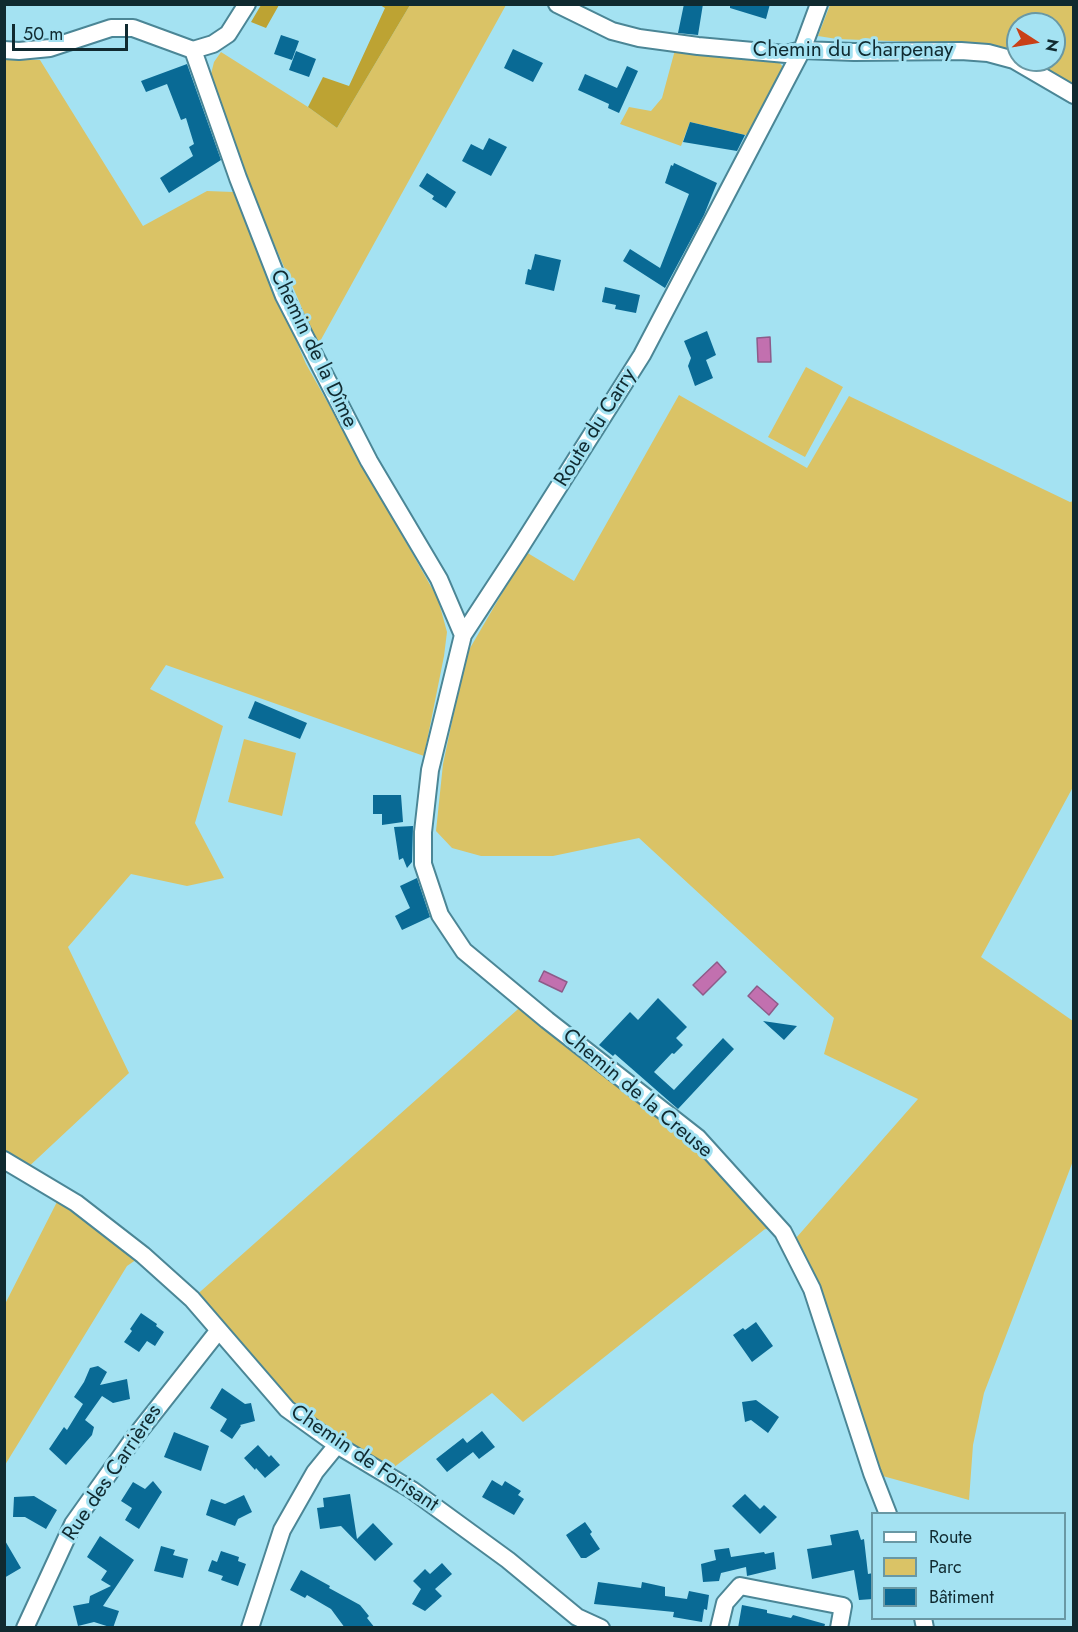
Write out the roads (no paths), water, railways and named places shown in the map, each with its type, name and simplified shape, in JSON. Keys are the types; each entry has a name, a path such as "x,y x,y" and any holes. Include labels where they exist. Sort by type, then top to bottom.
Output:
{"street":[{"path":"4,50 50,48 111,28 133,28 193,50 213,44 228,34 247,4"},
{"name":"Chemin du Charpenay","path":"557,4 612,31 639,38 698,46 786,54 802,50 988,53 1014,60 1074,95"},
{"name":"Route du Carry","path":"423,864 423,832 430,770 463,635 642,355 802,50 819,4"},
{"name":"Chemin de la Dîme","path":"193,50 238,178 284,296 369,461 439,579 463,635"},
{"name":"Chemin de la Creuse","path":"423,864 440,915 464,951 547,1020 698,1138 783,1232 812,1289 887,1512"},
{"name":"Chemin de Forisant","path":"4,1160 76,1203 138,1251 192,1299 287,1409 337,1445 412,1490 508,1560 577,1617 601,1628"},
{"name":"Rue des Carrières","path":"25,1628 73,1524 134,1438 219,1330"},
{"path":"250,1628 282,1530 315,1472 337,1445"},
{"path":"719,1628 725,1604 740,1586 843,1606 839,1628"}]}
